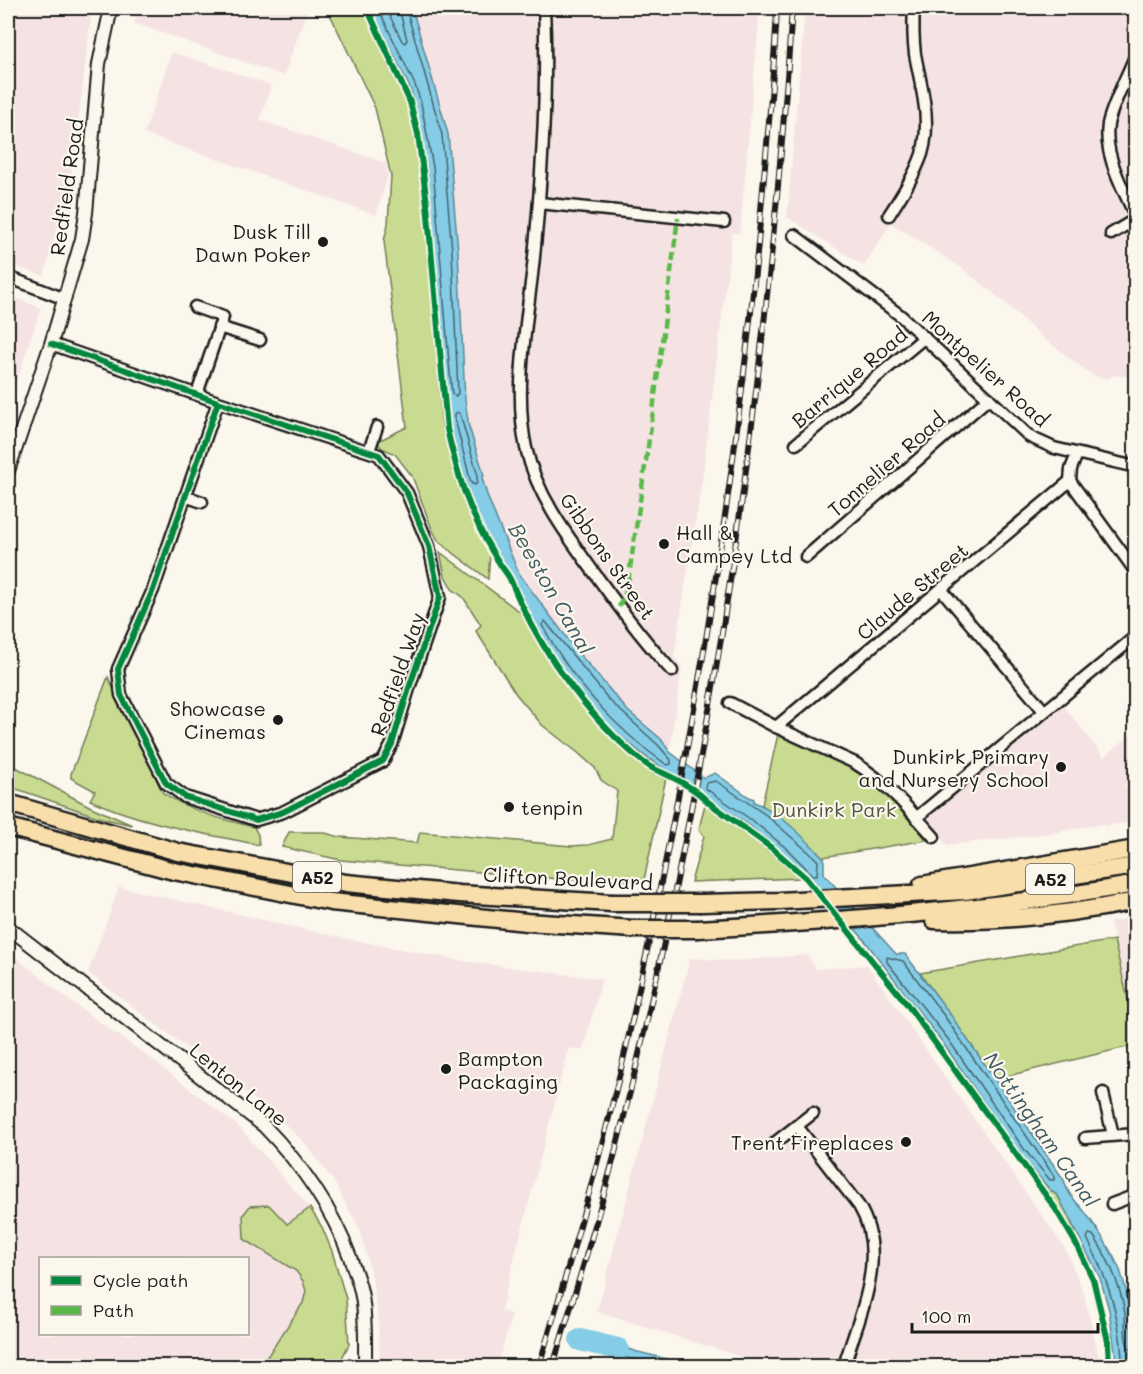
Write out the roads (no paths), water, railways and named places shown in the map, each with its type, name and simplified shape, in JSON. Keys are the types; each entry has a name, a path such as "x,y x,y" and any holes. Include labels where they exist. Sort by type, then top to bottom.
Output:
{"highway":[{"name":"Clifton Boulevard","path":"10,803 178,852 346,883 459,894 612,903 701,903 965,891 1136,866"},
{"name":"A52","path":"8,827 174,871 331,902 609,928 699,929 876,918 1035,900 1136,884"},
{"path":"866,897 952,879 1136,849"},
{"path":"876,918 983,921 1081,912 1136,901"}],"street":[{"name":"Redfield Road","path":"8,471 77,260 86,213 99,64 111,8"},
{"name":"Gibbons Street","path":"544,8 544,83 539,204 521,386 526,448 539,487 569,539 619,608 672,671"},
{"path":"889,215 921,157 925,143 927,123 915,51 914,8"},
{"path":"1111,234 1136,218 1107,143 1108,124 1136,54"},
{"path":"539,204 724,222"},
{"name":"Montpelier Road","path":"794,235 874,295 925,337 1030,437 1054,448 1136,467"},
{"path":"8,277 65,299"},
{"path":"195,307 223,316 197,394"},
{"path":"219,327 260,340"},
{"name":"Barrique Road","path":"796,444 925,337"},
{"name":"Redfield Way","path":"51,344 379,455 407,493 429,546 440,597 400,722 383,761 283,812 261,819 253,819 185,797 166,783 121,694 118,669 153,590 218,402"},
{"name":"Tonnelier Road","path":"806,557 989,398"},
{"path":"369,451 377,427"},
{"path":"1077,454 1071,469 1070,482 1136,572"},
{"name":"Claude Street","path":"776,727 1070,482"},
{"path":"185,496 202,502"},
{"path":"941,589 1044,711"},
{"path":"916,818 1136,636"},
{"path":"730,703 867,771 934,837"},
{"name":"Lenton Lane","path":"8,927 264,1126 288,1151 316,1187 339,1228 360,1286 365,1320 365,1366"},
{"path":"1103,1093 1113,1135"},
{"path":"776,1142 813,1113"},
{"path":"797,1126 859,1206 871,1234 873,1249 871,1275 844,1366"},
{"path":"1085,1138 1136,1134"},
{"path":"1112,1204 1136,1195"}],"water":[{"path":"371,8 412,8 448,134 458,251 465,400 469,427 482,468 484,476 482,478 488,498 519,574 576,650 628,711 661,739 670,752 704,778 715,773 791,826 824,858 824,874 896,954 905,954 950,1014 1109,1248 1127,1293 1133,1366 1117,1366 1109,1310 1100,1278 1058,1196 1050,1190 1019,1153 943,1043 862,937 796,865 749,825 645,756 612,729 572,684 551,653 478,517 459,464 449,420 427,167 415,104 410,88"},
{"path":"591,1338 696,1366 667,1366 588,1350"}],"waterway":[{"path":"1129,365 1136,368"},
{"path":"580,1340 618,1349"}],"railway":[{"path":"539,1366 590,1191 624,1058 680,788 721,546 743,384 760,222 777,8"},
{"path":"553,1366 597,1221 620,1133 653,994 708,715 751,433 768,291 792,8"}],"place":[{"name":"Dusk Till Dawn Poker","path":"323,242"},
{"name":"Hall & Campey Ltd","path":"664,544"},
{"name":"Showcase Cinemas","path":"278,720"},
{"name":"Dunkirk Primary and Nursery School","path":"1061,767"},
{"name":"tenpin","path":"509,807"},
{"name":"Bampton Packaging","path":"446,1069"},
{"name":"Trent Fireplaces","path":"906,1142"}],"water label":[{"name":"Beeston Canal","path":"552,588"},
{"name":"Nottingham Canal","path":"1042,1129"}],"park label":[{"name":"Dunkirk Park","path":"834,809"}]}
